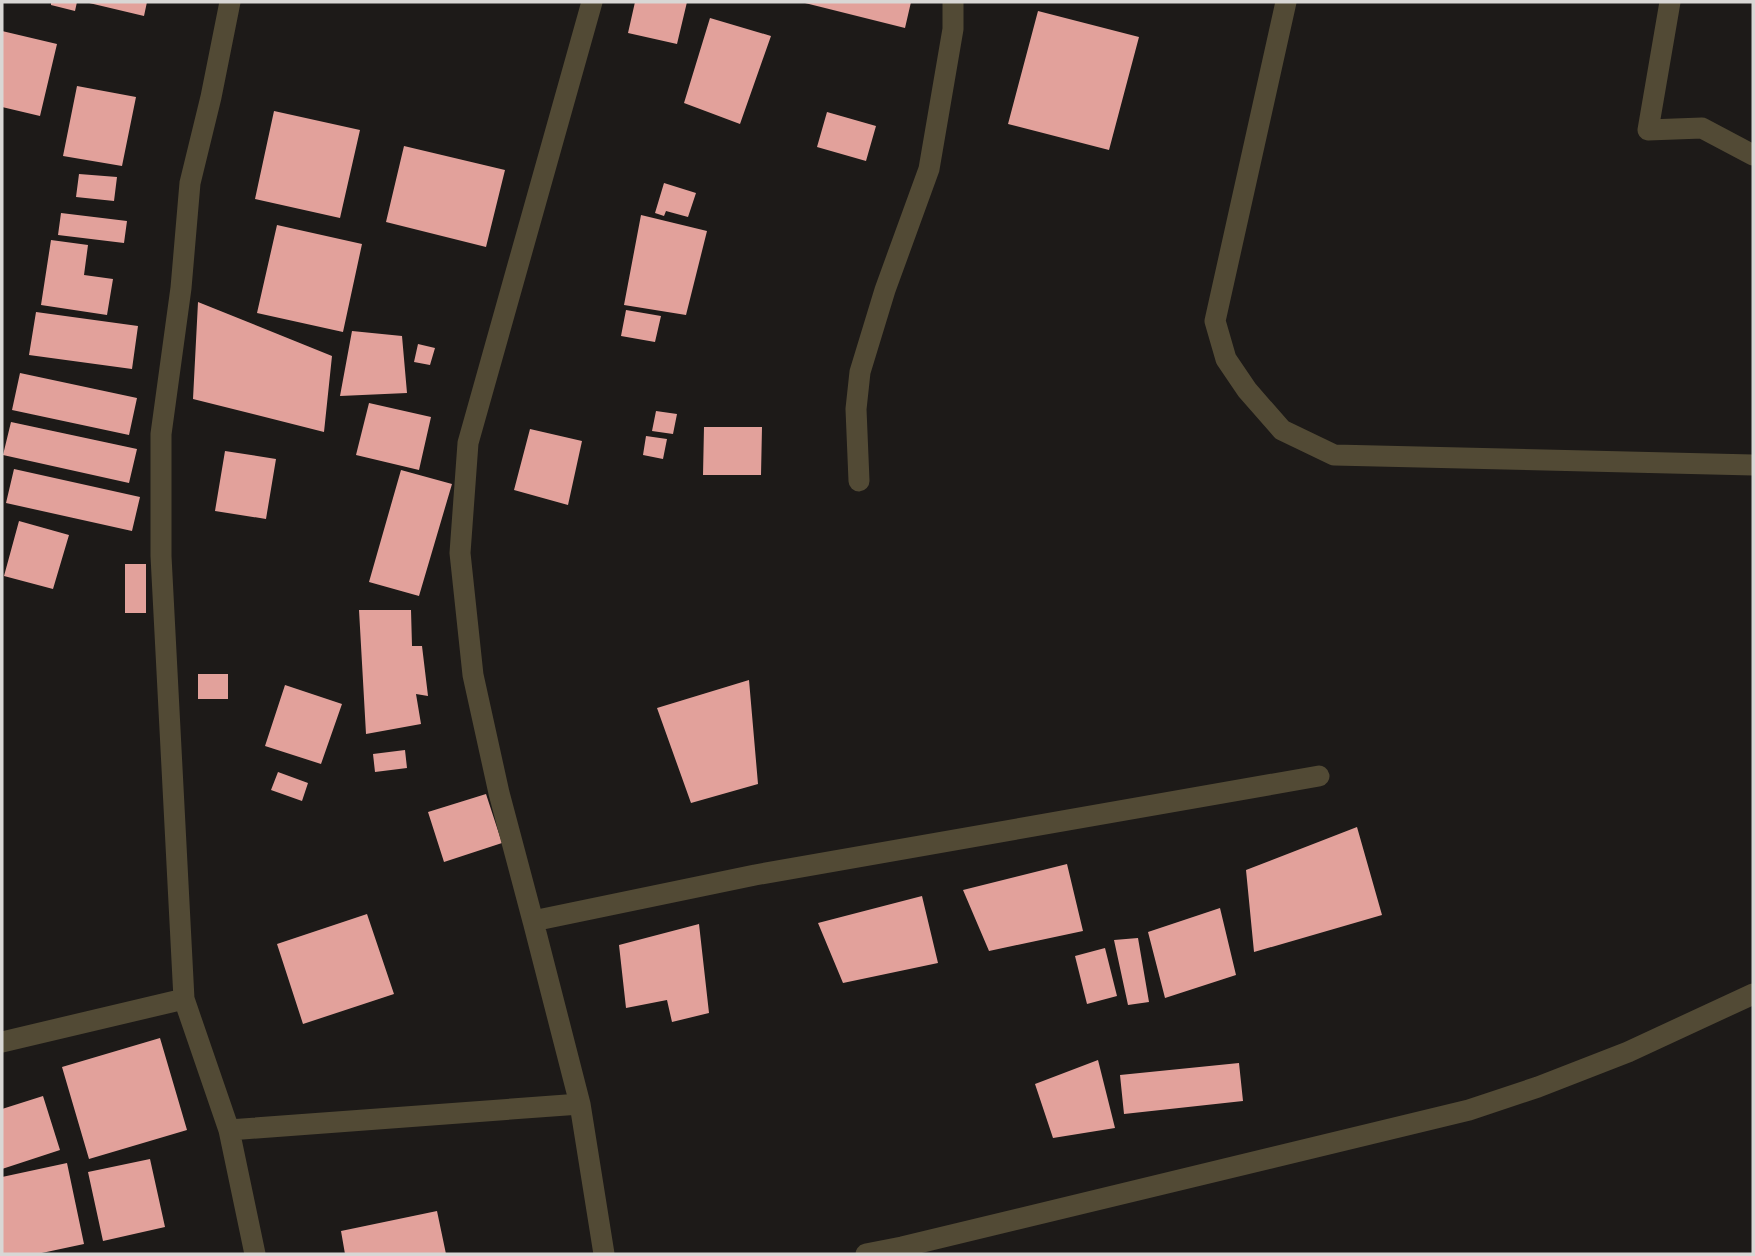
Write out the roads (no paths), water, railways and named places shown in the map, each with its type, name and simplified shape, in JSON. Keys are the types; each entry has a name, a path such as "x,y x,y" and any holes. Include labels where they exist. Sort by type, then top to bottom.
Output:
{"street":[{"path":"230,2 190,183 181,288 161,434 161,556 184,999 229,1130 255,1254"},
{"path":"592,2 468,443 460,553 472,675 499,793 580,1104 604,1254"},
{"path":"859,481 856,410 860,372 885,290 929,169 953,29 953,2"},
{"path":"1286,2 1214,321 1226,359 1247,390 1282,430 1334,455 1753,465"},
{"path":"1670,2 1648,130 1702,128 1753,155"},
{"path":"533,921 755,875 1319,776"},
{"path":"866,1254 1469,1110 1628,1052 1753,995"},
{"path":"2,1042 184,999"},
{"path":"229,1130 580,1104"}]}
